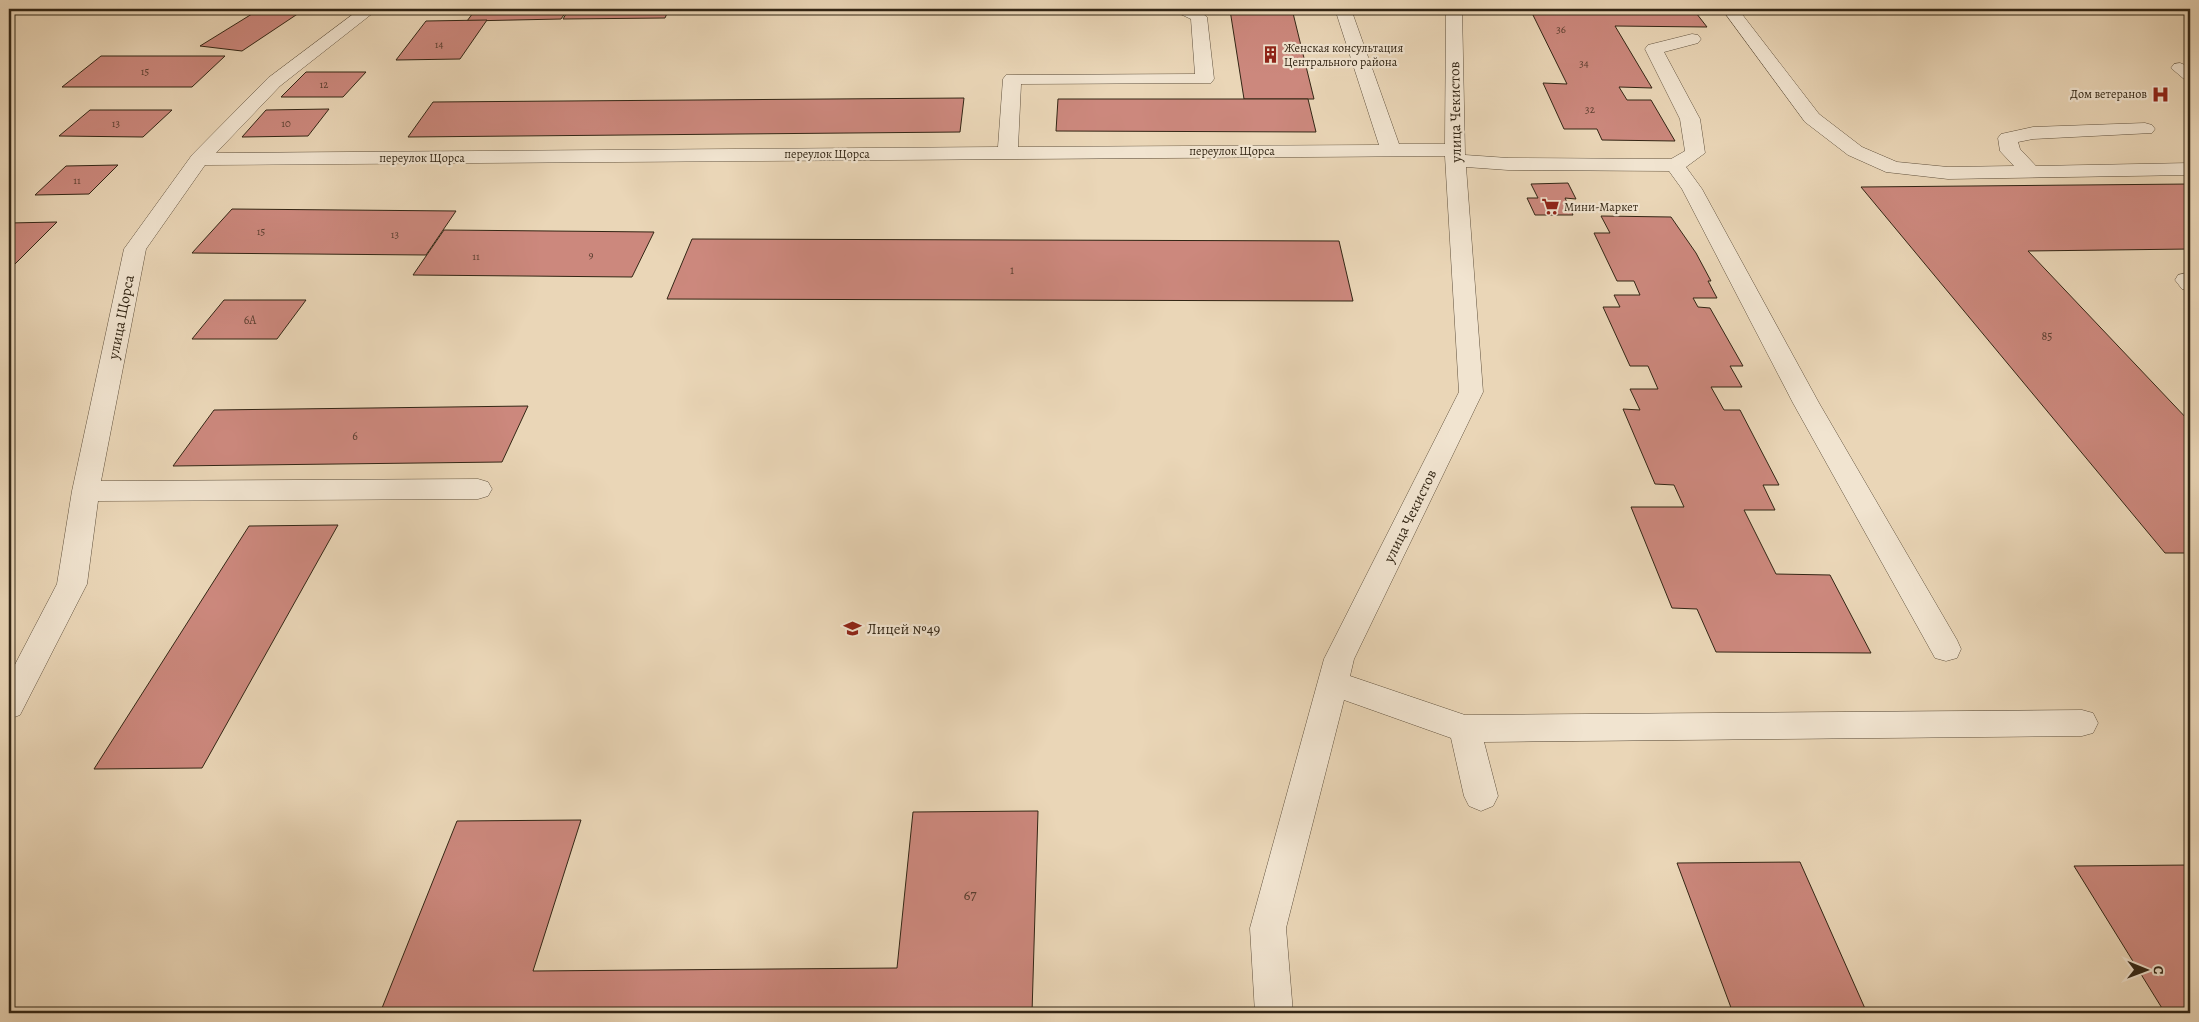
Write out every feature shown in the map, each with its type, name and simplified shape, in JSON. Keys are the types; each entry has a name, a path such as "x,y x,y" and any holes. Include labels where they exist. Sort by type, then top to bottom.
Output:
{"street":[{"name":"улица Щорса","path":"9,706 72,584 86,492 135,249 199,160 274,82 370,9"},
{"path":"1008,153 1012,79 1205,79 1199,17 1184,9"},
{"path":"1343,9 1391,151"},
{"name":"улица Чекистов","path":"1274,1013 1268,928 1339,659 1472,392 1455,155 1454,9"},
{"path":"1730,9 1812,118 1855,151 1893,168 1948,174 2190,169"},
{"path":"1692,39 1654,49 1690,119 1695,153 1675,165 1692,189 1806,403 1946,648"},
{"path":"2031,172 2010,152 2008,138 2033,133 2145,129"},
{"name":"переулок Щорса","path":"199,160 1391,151 1455,155 1508,164 1675,165"},
{"path":"86,492 478,489"},
{"path":"1332,683 1465,728 2082,723"},
{"path":"1465,728 1481,796"}],"building":[{"path":"90,9 135,9 130,12"},
{"path":"260,9 305,9 242,51 200,46"},
{"path":"476,9 568,9 561,19 467,21"},
{"path":"569,9 669,9 665,18 563,19"},
{"path":"705,9 913,9 913,11 704,12"},
{"path":"957,9 1151,9 1151,10 957,11"},
{"name":"Женская консультация Центрального района","path":"1214,9 1292,9 1314,99 1244,99 1230,10"},
{"path":"1530,9 1693,9 1707,27 1615,26 1652,88 1619,87 1627,100 1651,100 1675,141 1602,140 1597,129 1564,129 1543,83 1567,84"},
{"path":"487,20 460,59 396,60 426,21"},
{"path":"101,56 225,56 192,87 62,87"},
{"path":"306,72 366,72 343,97 281,97"},
{"path":"964,98 960,132 408,137 433,102"},
{"path":"1058,99 1308,99 1316,132 1056,131"},
{"path":"329,109 308,136 242,137 266,110"},
{"path":"90,110 172,110 143,137 59,136"},
{"path":"118,165 89,194 35,195 66,166"},
{"name":"Мини-Маркет","path":"1568,183 1576,199 1565,198 1573,215 1535,215 1527,198 1538,198 1531,184"},
{"path":"2190,184 2190,249 2028,251 2190,422 2190,553 2165,553 1861,187"},
{"path":"232,209 456,211 426,255 192,253"},
{"path":"1601,216 1671,217 1696,253 1711,281 1708,281 1717,298 1693,298 1698,307 1710,308 1743,366 1730,366 1742,387 1711,387 1724,410 1740,410 1779,485 1763,485 1775,510 1744,510 1776,574 1830,575 1871,653 1716,652 1697,609 1672,608 1631,507 1684,507 1674,485 1655,484 1623,409 1640,410 1630,389 1658,389 1648,366 1630,366 1603,307 1620,307 1614,295 1640,295 1634,281 1617,281 1594,233 1610,233"},
{"path":"57,222 9,270 9,223"},
{"path":"444,230 654,232 632,277 413,275"},
{"path":"692,239 1339,241 1353,301 667,299"},
{"path":"224,300 306,300 277,339 192,339"},
{"path":"528,406 502,462 173,466 214,410"},
{"path":"338,525 202,768 94,769 249,526"},
{"path":"1038,811 1032,1013 380,1013 457,821 581,820 533,971 897,968 913,812"},
{"path":"1800,862 1867,1013 1733,1013 1677,863"},
{"path":"2190,865 2190,1013 2165,1013 2074,866"}],"place":[{"name":"Женская консультация Центрального района","path":"1270,55"},
{"name":"Дом ветеранов","path":"2161,94"},
{"name":"Мини-Маркет","path":"1550,207"},
{"name":"Лицей №49","path":"853,629"}]}
